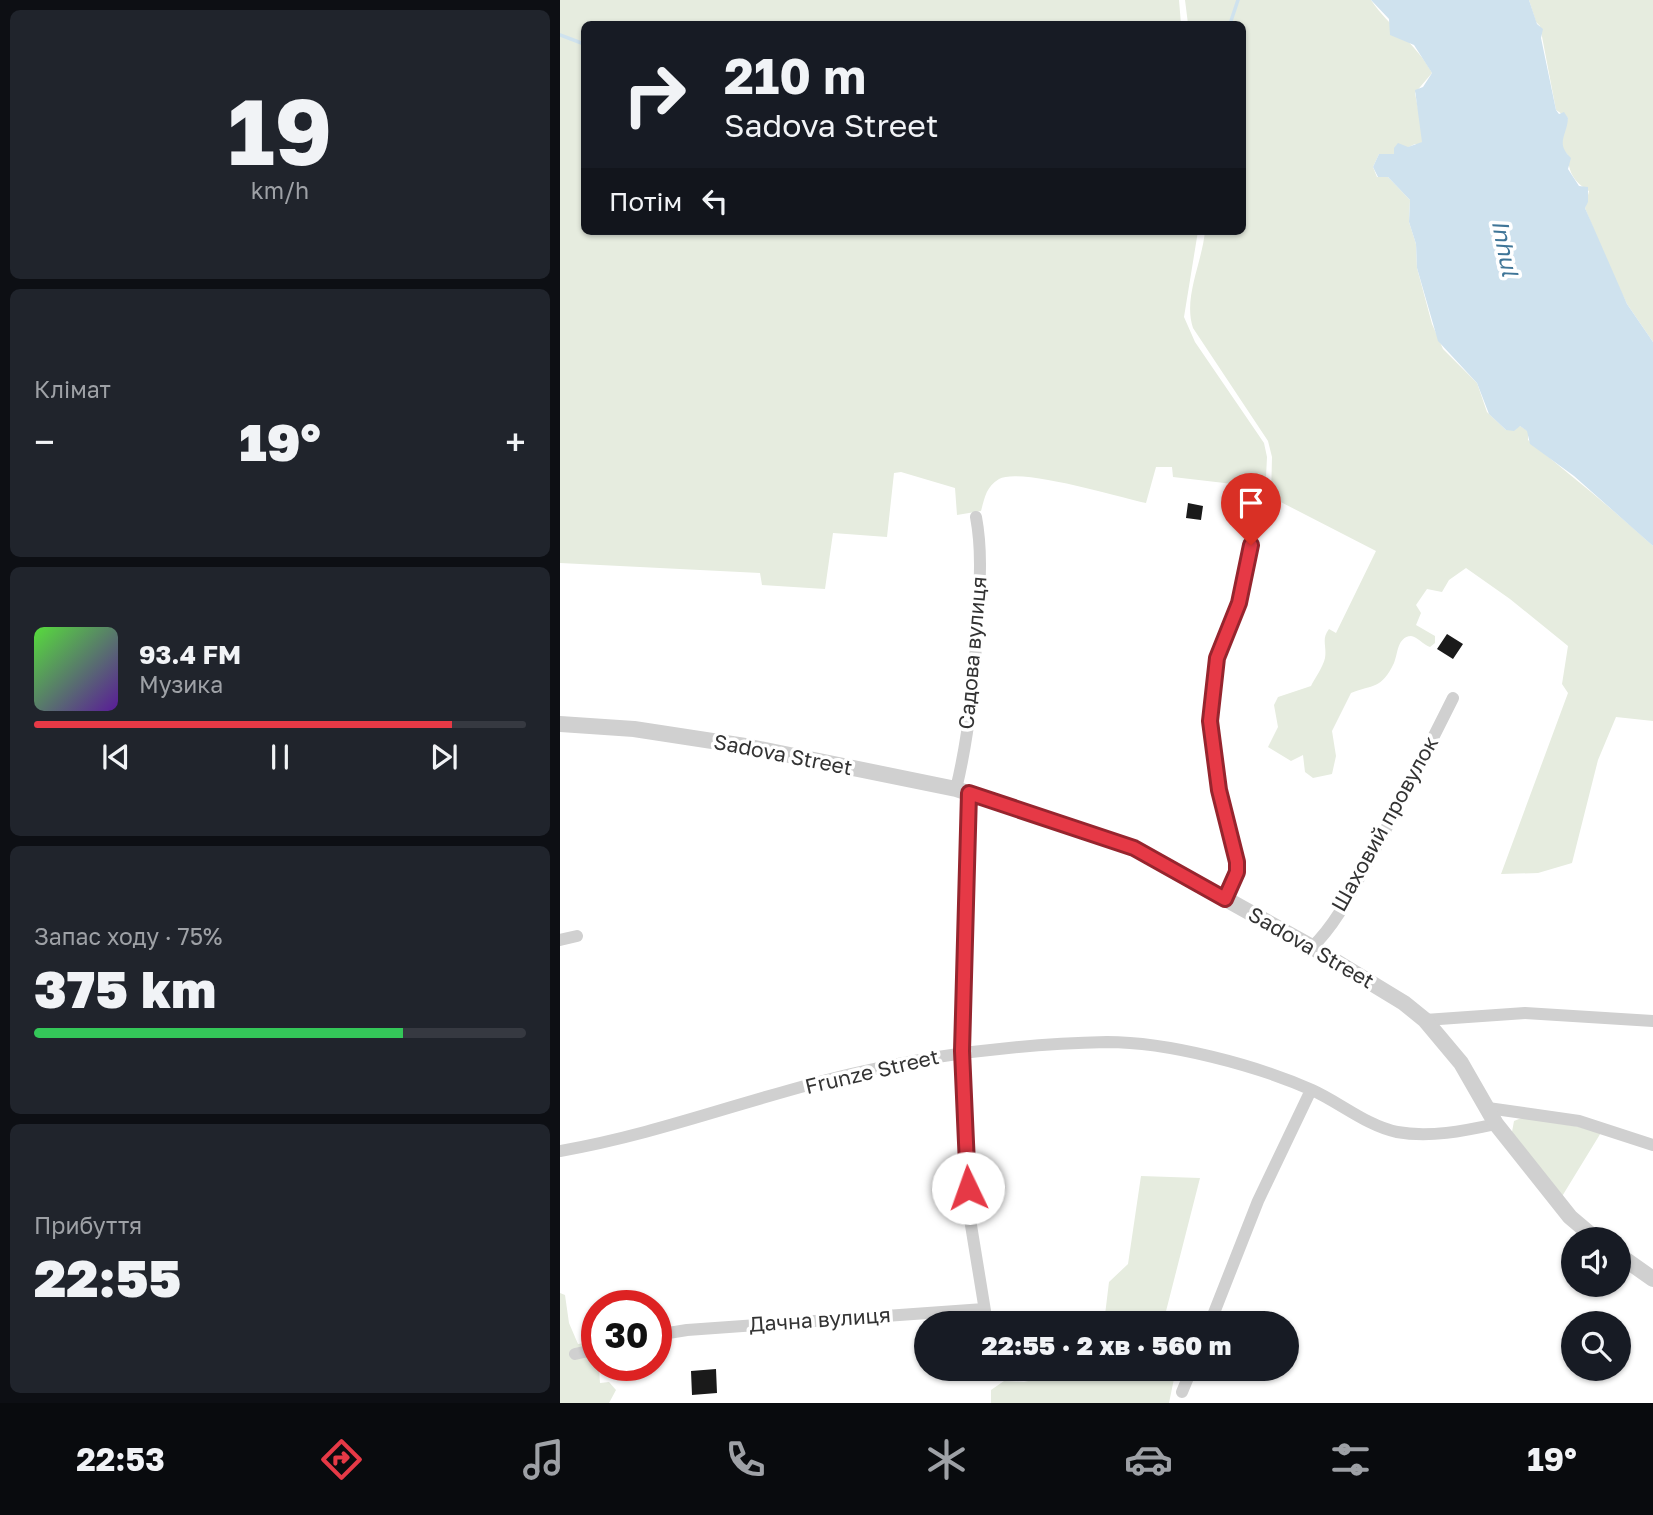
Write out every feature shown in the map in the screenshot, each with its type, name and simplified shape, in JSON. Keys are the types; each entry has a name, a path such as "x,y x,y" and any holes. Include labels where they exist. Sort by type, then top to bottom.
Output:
{"street":[{"name":"Садова вулиця","path":"976,517 981,555 976,666 962,791 962,1051 969,1213 984,1309"},
{"path":"1225,899 1237,872 1237,862 1219,790 1210,721 1217,658 1239,603 1251,545"},
{"name":"Шаховий провулок","path":"1312,947 1326,933 1366,867 1453,698"},
{"name":"Sadova Street","path":"560,724 634,729 744,746 962,791 1134,848 1312,947 1425,1020 1461,1063 1496,1124 1570,1217 1582,1227"},
{"path":"560,940 577,936"},
{"path":"1425,1020 1525,1013 1653,1021"},
{"name":"Frunze Street","path":"560,1151 696,1119 850,1074 962,1051 1108,1042 1157,1046 1200,1055 1311,1090 1393,1131 1438,1133 1496,1124"},
{"path":"1215,1311 1258,1201 1311,1090"},
{"path":"1488,1108 1580,1121 1653,1145"},
{"path":"1631,1263 1653,1279"},
{"name":"Дачна вулиця","path":"672,1333 984,1309"},
{"path":"575,1354 581,1353"},
{"path":"1182,1392 1187,1381"}],"shaded area":[{"path":"560,0 1179,0 1181,21 581,21 581,235 1197,235 1184,317 1195,342 1264,443 1267,457 1265,497 1233,484 1173,477 1172,467 1156,467 1146,503 1047,480 1010,476 991,485 981,511 957,515 955,488 901,472 894,473 887,537 833,533 825,589 762,585 760,573 560,563"},
{"path":"1185,0 1371,0 1419,53 1432,73 1415,93 1424,139 1420,145 1415,144 1392,155 1379,154 1373,167 1377,177 1388,177 1410,200 1409,222 1416,244 1417,268 1432,324 1443,349 1477,383 1487,412 1506,430 1520,426 1528,431 1528,440 1653,546 1653,721 1616,717 1598,760 1572,863 1538,873 1501,874 1568,693 1562,684 1568,646 1510,599 1466,568 1449,580 1442,592 1427,589 1416,605 1421,613 1416,625 1435,636 1435,643 1430,647 1413,636 1406,637 1385,678 1376,685 1351,693 1332,731 1336,756 1332,774 1313,778 1305,772 1303,755 1291,761 1268,747 1278,727 1274,705 1278,697 1311,686 1324,661 1327,633 1329,629 1336,633 1376,551 1271,497 1272,457 1268,441 1193,328 1190,305 1204,235 1246,235 1246,21 1188,21"},
{"path":"1529,0 1653,0 1653,342 1627,304 1609,267 1585,208 1589,191 1579,184 1569,167 1568,155 1563,150 1561,138 1568,118 1556,110 1540,26 1536,22"},
{"path":"1524,1117 1602,1131 1561,1198 1512,1132 1514,1121"},
{"path":"1141,1176 1200,1178 1166,1311 1105,1311 1109,1282 1128,1264"},
{"path":"560,1293 565,1295 569,1323 578,1344 581,1344 581,1381 609,1382 616,1390 609,1403 560,1403"},
{"path":"1004,1381 1174,1381 1169,1403 991,1403 991,1390"}],"water":[{"name":"Inhul","path":"1371,0 1529,0 1537,24 1543,29 1541,38 1556,110 1559,114 1564,112 1568,118 1563,143 1571,158 1568,169 1579,186 1588,187 1588,202 1585,208 1627,304 1653,342 1653,546 1574,476 1530,444 1527,431 1520,426 1514,431 1506,430 1489,414 1477,383 1438,341 1417,268 1416,244 1409,222 1410,200 1388,177 1378,177 1373,167 1379,154 1394,154 1398,143 1408,147 1422,142 1415,90 1423,87 1432,73 1414,45 1390,35 1389,19"}],"building":[{"path":"1188,503 1203,506 1201,520 1186,518"},
{"path":"1447,634 1463,644 1453,659 1437,649"},
{"path":"716,1369 717,1393 692,1395 691,1371"}],"waterway":[{"path":"1231,21 1238,0"},
{"path":"560,35 581,43"}],"route":[{"path":"968,1188 962,1051 969,793 1063,822 1134,848 1225,899 1237,872 1237,862 1219,790 1210,721 1217,658 1239,603 1251,545"}]}
